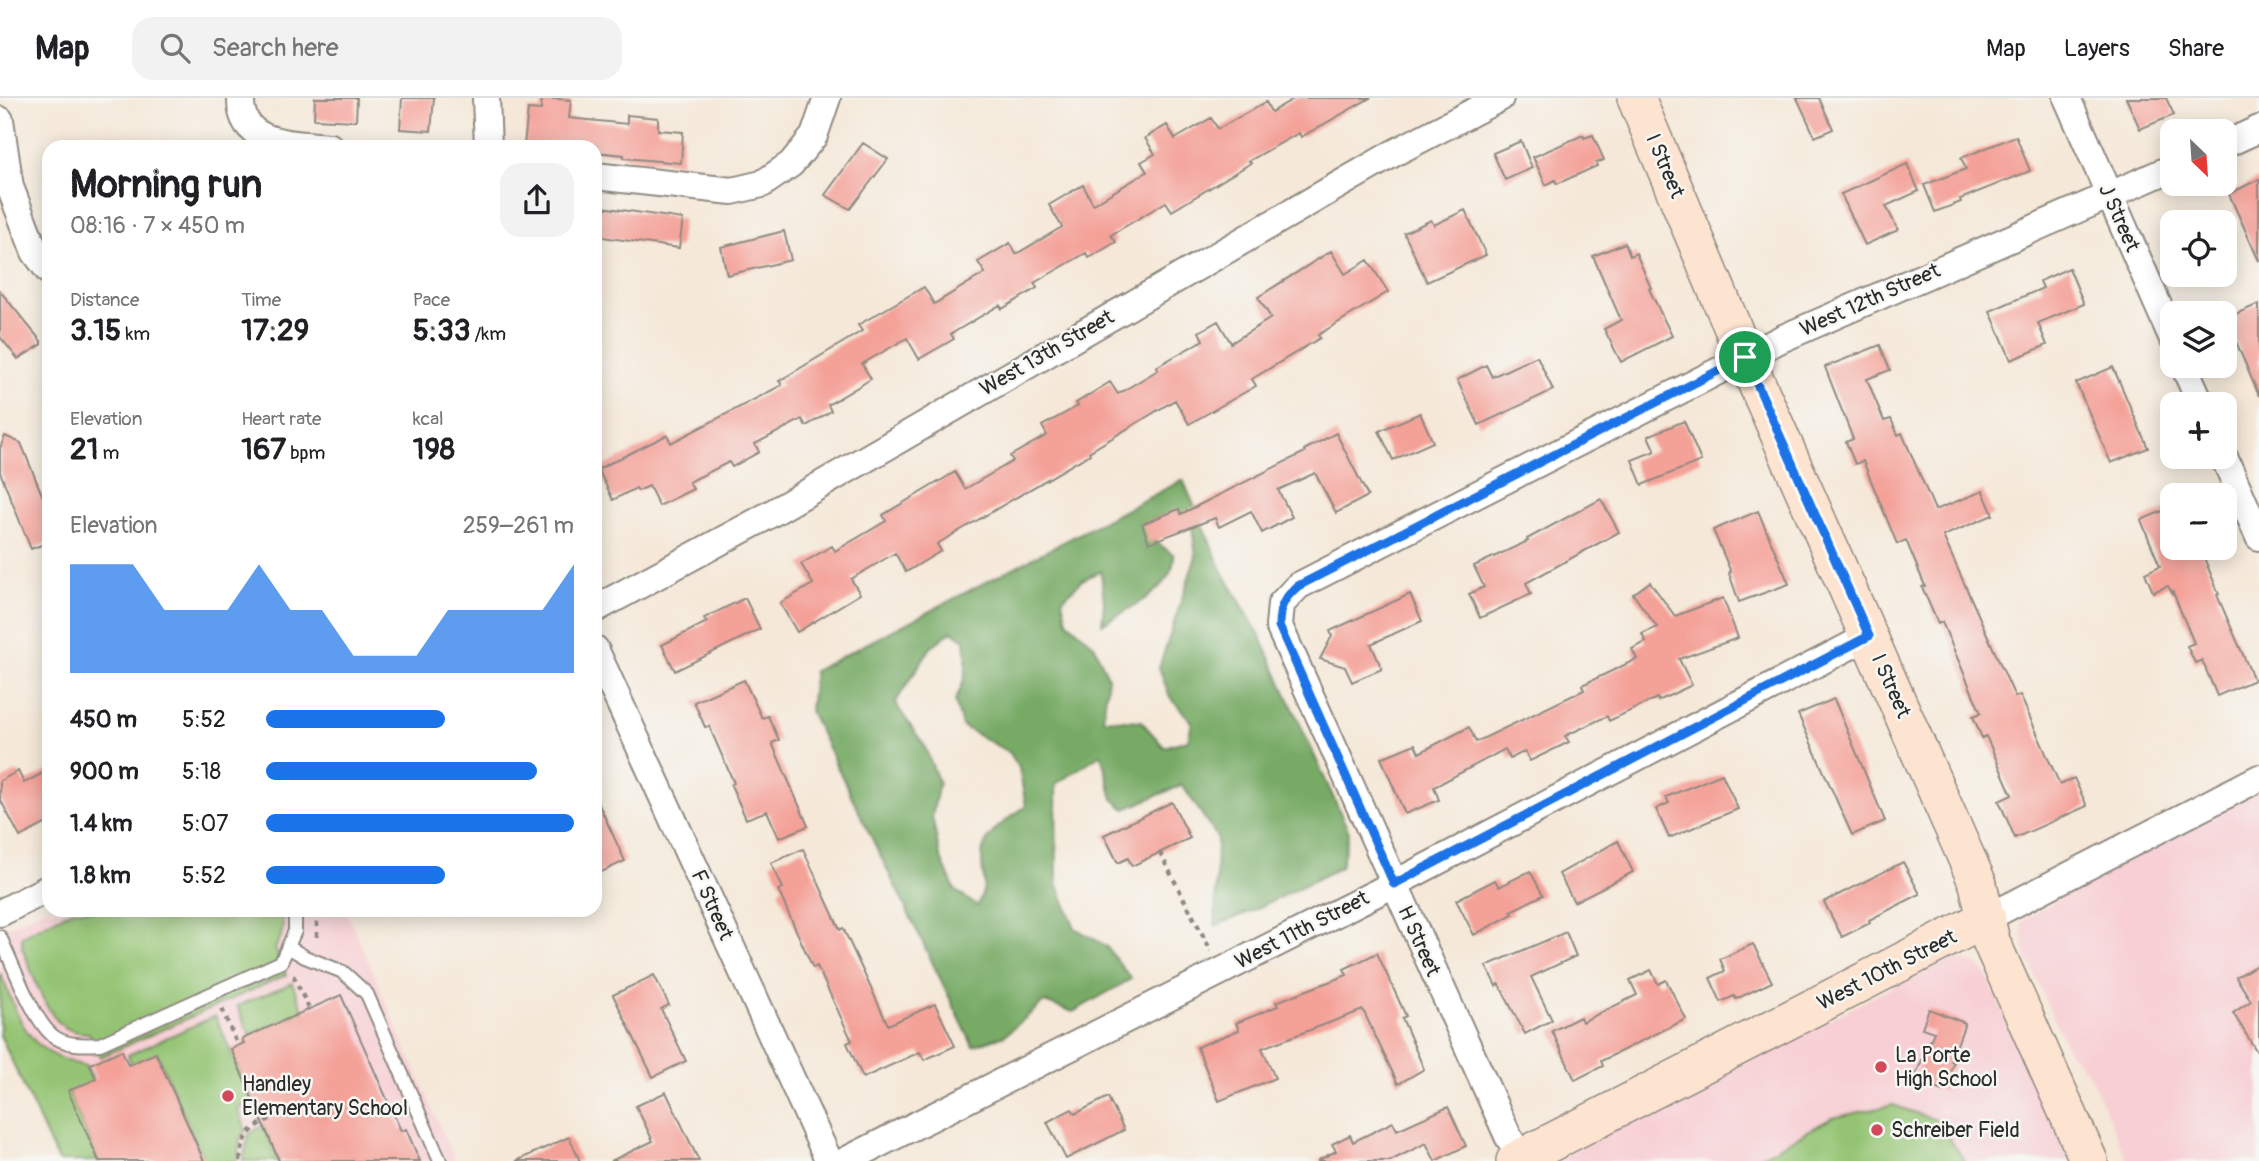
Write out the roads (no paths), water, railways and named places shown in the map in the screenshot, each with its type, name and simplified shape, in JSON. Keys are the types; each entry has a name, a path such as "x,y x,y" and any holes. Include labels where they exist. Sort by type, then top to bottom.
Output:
{"street":[{"path":"241,98 241,111 249,128 269,140"},
{"path":"486,98 488,140"},
{"path":"602,177 732,191 762,184 791,164 814,136 827,98"},
{"name":"West 13th Street","path":"602,606 760,520 1395,153 1500,98"},
{"name":"I Street","path":"1636,98 1745,357 1978,884 1994,949 2089,1161"},
{"name":"J Street","path":"2067,98 2160,310"},
{"path":"0,120 10,187 42,261"},
{"path":"2237,139 2259,129"},
{"name":"West 12th Street","path":"1282,604 1288,594 1298,586 1745,357 1794,333 2160,173"},
{"path":"2229,469 2259,537"},
{"name":"H Street","path":"1282,604 1279,626 1518,1159"},
{"name":"West 11th Street","path":"845,1161 1394,884 1869,636"},
{"name":"F Street","path":"602,664 829,1161"},
{"name":"West 10th Street","path":"1518,1159 2259,778"},
{"path":"0,913 42,892"}],"lane":[{"path":"0,937 10,963 40,1018 53,1036 78,1046 100,1044 281,962 295,931 295,917"},
{"path":"288,947 343,972 367,994 440,1161"}],"place":[{"name":"La Porte High School","path":"1881,1067"},
{"name":"Handley Elementary School","path":"228,1096"},
{"name":"Schreiber Field","path":"1877,1130"}]}
